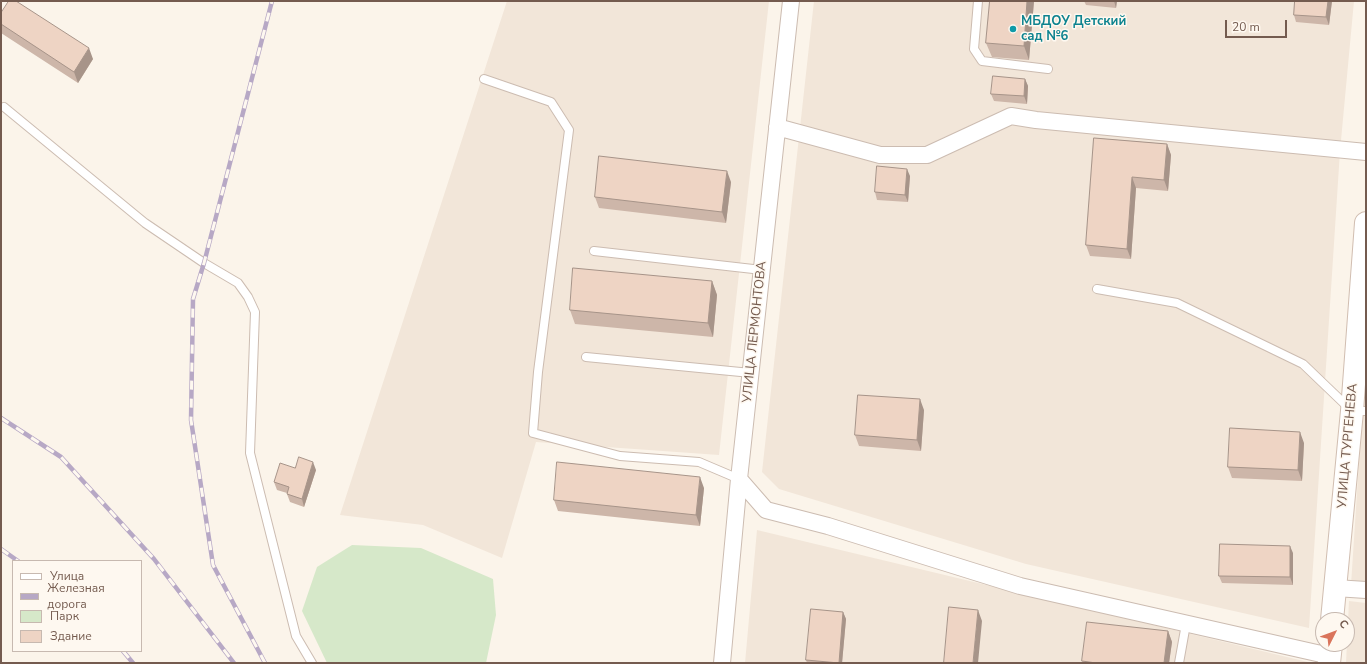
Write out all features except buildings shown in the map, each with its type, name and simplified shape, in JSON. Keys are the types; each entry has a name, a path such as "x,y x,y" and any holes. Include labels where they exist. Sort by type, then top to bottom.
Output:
{"street":[{"name":"УЛИЦА ЛЕРМОНТОВА","path":"722,663 739,479 791,1"},
{"path":"777,127 880,155 926,155 1011,116 1036,120 1366,152"},
{"name":"УЛИЦА ТУРГЕНЕВА","path":"1333,612 1359,410 1366,223"},
{"path":"739,479 766,510 828,526 1020,586 1186,624 1330,654"},
{"path":"1335,588 1366,590"}],"lane":[{"path":"978,1 974,49 982,60 1048,69"},
{"path":"484,79 551,102 569,130 538,372 534,433 620,456 699,462 739,479"},
{"path":"4,107 145,223 204,263 238,283 248,297 255,312 250,453 296,636 312,663"},
{"path":"594,251 762,270"},
{"path":"1097,289 1177,303 1303,364 1359,410"},
{"path":"586,357 751,373"},
{"path":"1179,663 1186,624"}],"shaded area":[{"path":"507,1 769,1 719,455 536,442 502,558 423,525 340,515"},
{"path":"814,1 1354,1 1340,151 1309,628 1026,564 779,489 762,472"},
{"path":"1366,354 1366,586 1351,585"},
{"path":"757,530 1312,663 745,663"},
{"path":"1349,601 1366,603 1366,663 1346,663 1347,652 1355,652 1355,612 1348,612"}],"green space":[{"path":"352,545 421,548 493,579 496,615 486,663 327,663 302,611 317,567"}],"railway":[{"path":"265,663 213,565 191,420 193,299 204,263 272,1"},
{"path":"1,418 61,457 154,559 234,663"},
{"path":"1,549 17,560"},
{"path":"124,652 133,663"}],"place":[{"name":"МБДОУ Детский сад №6","path":"1013,29"}]}
